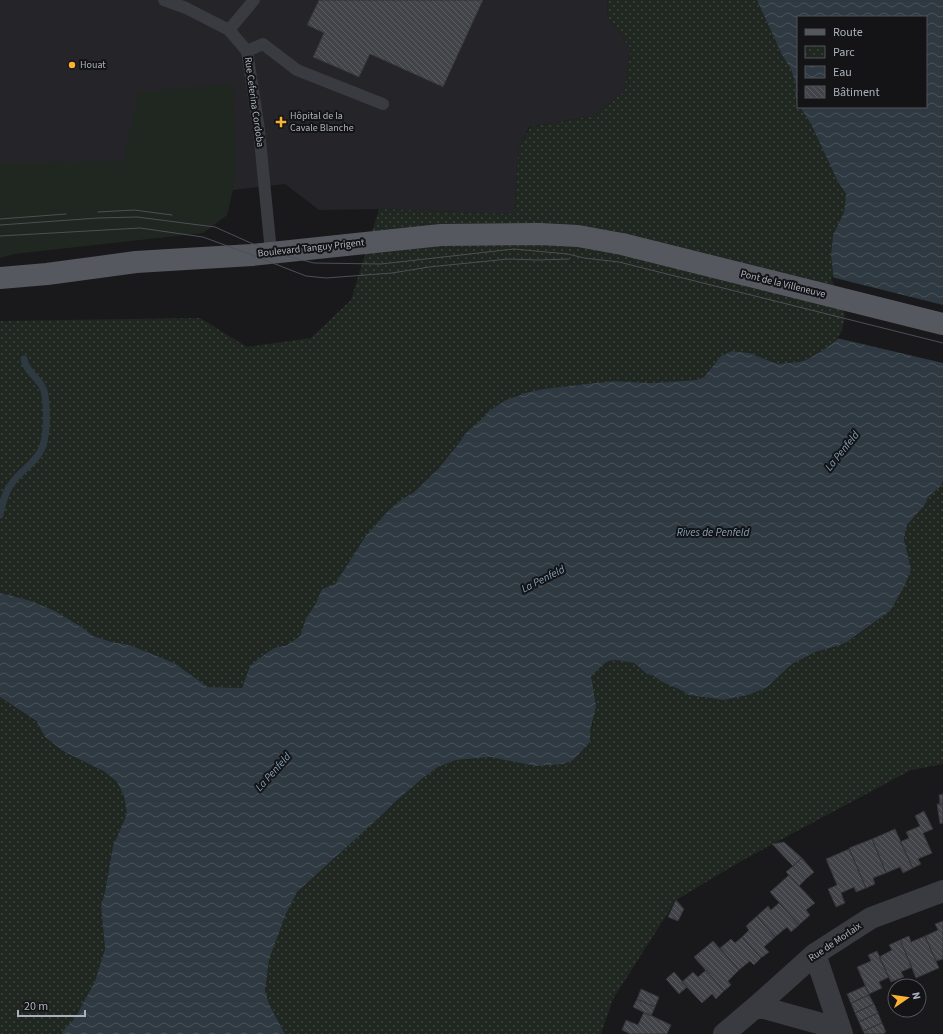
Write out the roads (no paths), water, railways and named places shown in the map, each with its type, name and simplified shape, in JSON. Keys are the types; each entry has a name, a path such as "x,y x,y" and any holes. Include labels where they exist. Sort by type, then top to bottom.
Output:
{"main road":[{"name":"Boulevard Tanguy Prigent","path":"0,278 47,274 136,262 271,252 441,235 540,234 578,236 622,244"},
{"name":"Pont de la Villeneuve","path":"622,244 943,324"}],"street":[{"name":"Rue de Morlaix","path":"724,1034 815,954 871,918 943,891"},
{"path":"815,954 841,1032"},
{"path":"757,1006 841,1032"}],"lane":[{"name":"Rue Ceferina Cordoba","path":"166,0 186,8 229,30 247,51 259,130 271,252"},
{"path":"229,30 254,0"},
{"path":"247,51 263,44 297,70 383,104"}],"water":[{"name":"Rives de Penfeld","path":"757,0 943,0 943,481 940,487 929,496 924,506 907,525 904,539 911,569 905,585 890,611 847,642 815,652 792,664 766,688 748,695 724,700 689,695 662,682 654,676 647,674 634,663 615,660 609,661 591,676 596,706 590,732 590,742 573,760 563,764 536,766 490,757 456,760 438,767 396,801 297,892 286,914 269,959 265,991 270,1006 285,1034 62,1034 62,1032 75,1018 95,981 105,949 101,906 113,846 127,814 124,796 117,782 105,772 63,751 45,737 36,721 0,697 0,593 28,600 55,611 93,636 112,642 130,645 174,663 208,687 242,688 250,666 274,648 287,645 300,636 306,618 315,605 322,589 335,584 365,537 388,511 402,499 413,493 438,469 466,433 489,411 506,400 525,393 543,389 613,381 651,383 696,380 704,377 721,356 732,351 749,353 778,364 806,360 822,351 841,336 848,319 834,280 831,255 833,235 844,212 846,194 837,180 811,124 801,108 927,108 927,16 797,16 797,100 795,95 796,85 791,69 782,55"}],"waterway":[{"path":"0,515 8,489 13,481 37,457 43,446 46,432 44,389 28,369 24,359"}],"tram line":[{"path":"98,212 134,210 172,215"},
{"path":"0,219 66,214"},
{"path":"0,225 98,218 137,217 215,227 271,252 314,263 381,264 514,249 568,254 584,258 619,262 943,343"},
{"path":"0,236 140,228 203,237 306,276 326,278 392,273 429,267 508,259 569,259"}],"place":[{"name":"Houat","path":"72,65"},
{"name":"Hôpital de la Cavale Blanche","path":"281,122"}],"water label":[{"name":"La Penfeld","path":"842,451"},
{"name":"La Penfeld","path":"543,579"},
{"name":"La Penfeld","path":"273,772"}]}
